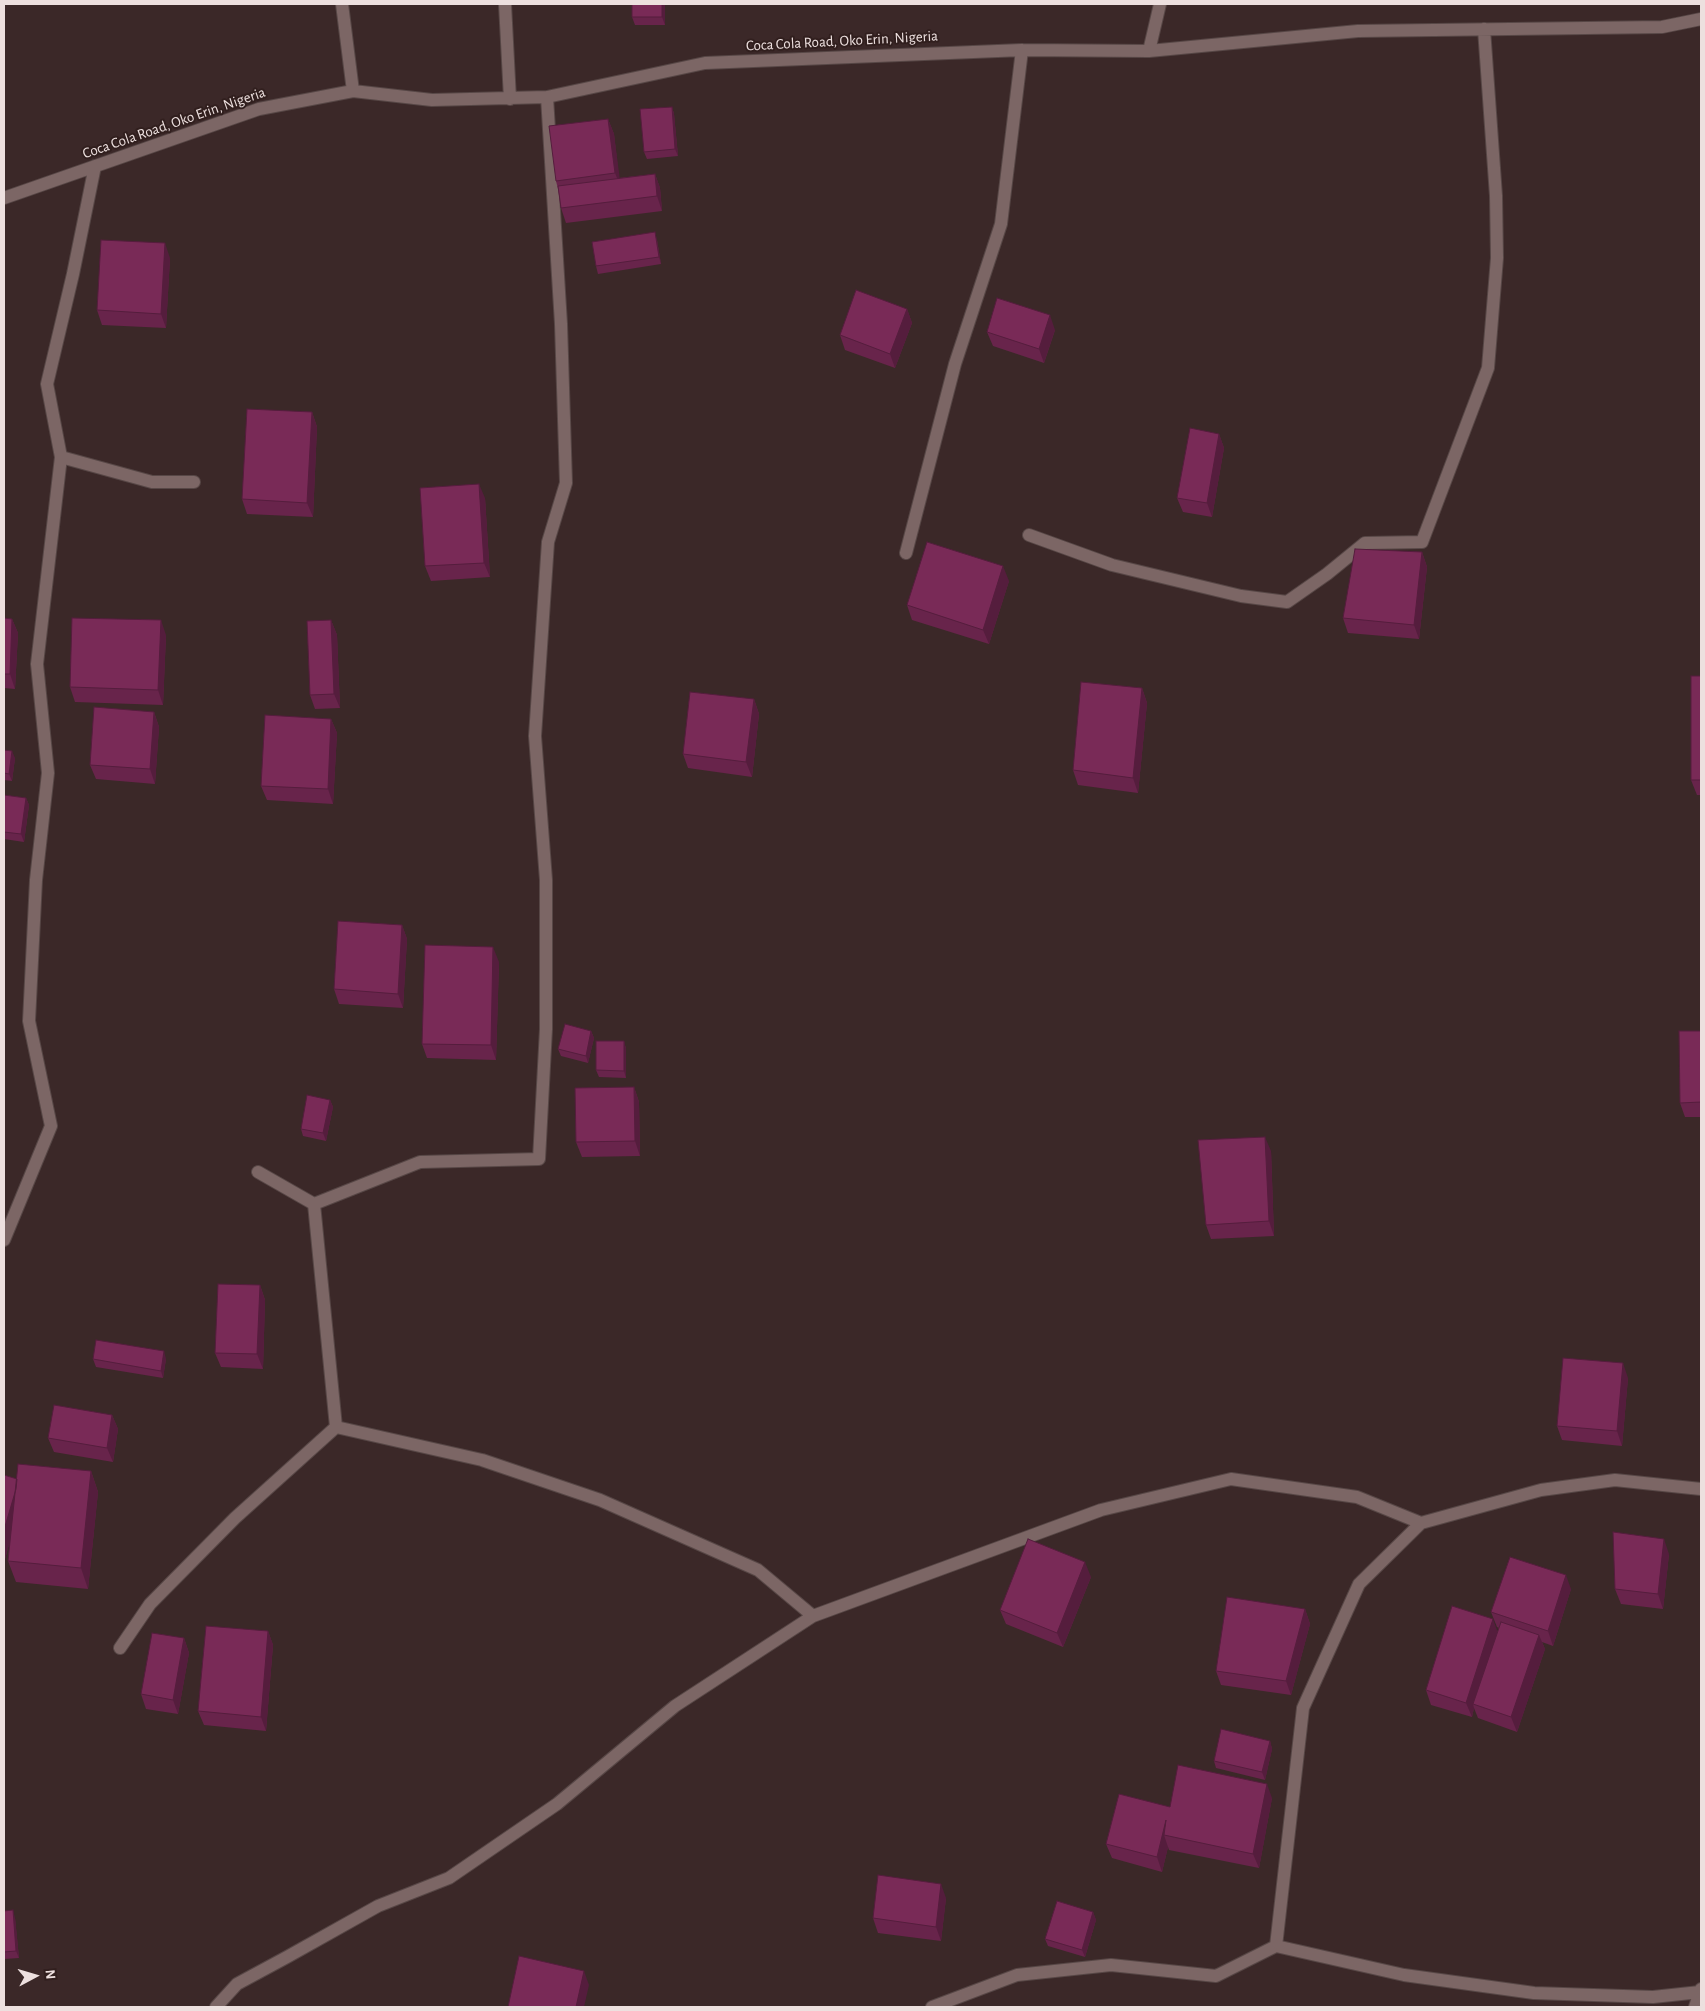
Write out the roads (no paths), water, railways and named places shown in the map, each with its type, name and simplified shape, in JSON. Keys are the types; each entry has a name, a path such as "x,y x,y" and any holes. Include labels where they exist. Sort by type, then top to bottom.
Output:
{"street":[{"path":"342,4 353,91"},
{"path":"505,4 510,99"},
{"path":"1149,51 1160,4"},
{"name":"Coca Cola Road, Oko Erin, Nigeria","path":"4,198 258,109 353,91 432,100 510,99 547,97 705,63 1022,50 1149,51 1358,31 1662,27 1701,19"},
{"path":"1029,535 1112,565 1241,596 1287,602 1327,574 1365,543 1422,542 1488,368 1497,258 1496,196 1484,30"},
{"path":"906,553 955,364 1001,224 1022,50"},
{"path":"314,1204 420,1162 539,1158 546,1029 546,880 535,736 548,542 566,483 561,324 547,97"},
{"path":"4,1240 51,1126 28,1021 36,880 48,774 37,664 60,457 47,384 73,274 95,166"},
{"path":"60,457 152,482 194,482"},
{"path":"258,1172 314,1204"},
{"path":"314,1204 336,1427"},
{"path":"336,1427 482,1460 600,1500 758,1570 812,1616"},
{"path":"120,1648 150,1604 235,1518 336,1427"},
{"path":"216,2007 237,1984 378,1906 449,1878 557,1804 675,1706 812,1616 1101,1510 1231,1479 1357,1497 1420,1523"},
{"path":"1276,1946 1303,1708 1359,1584 1420,1523 1542,1490 1615,1480 1701,1489"},
{"path":"932,2007 1017,1975 1111,1965 1216,1976 1276,1946 1404,1975 1534,1993 1653,1997 1701,1990 1695,2007"}]}
